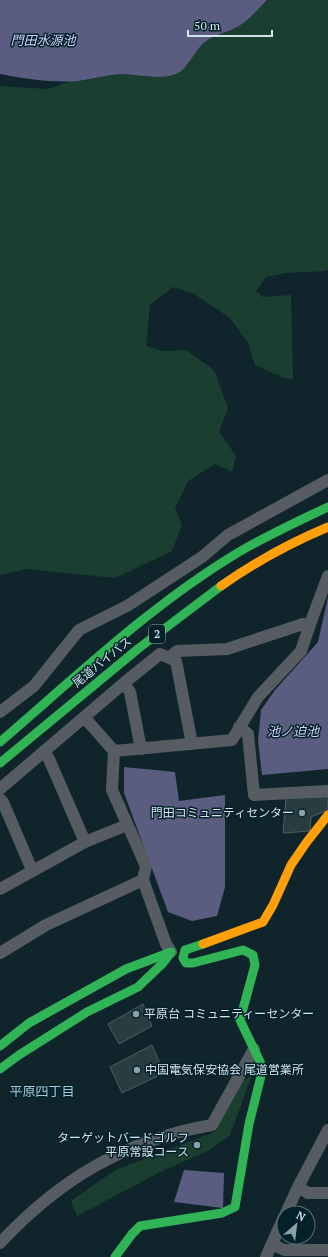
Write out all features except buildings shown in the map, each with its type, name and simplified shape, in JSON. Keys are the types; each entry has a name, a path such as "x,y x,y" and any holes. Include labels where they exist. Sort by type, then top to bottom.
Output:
{"main road":[{"name":"尾道バイパス","path":"0,742 112,645 188,586 229,558 272,533 328,507"},
{"name":"尾道バイパス","path":"0,764 124,660 199,601 239,573 281,549 328,527"},
{"path":"115,1257 132,1234 140,1226 222,1213 235,1207 250,1124 263,1068 240,1020 255,965 253,955 243,950 192,963 186,963 183,958 185,950 262,922 270,910 287,874 307,840 328,815"},
{"path":"0,1069 19,1055 87,1012 132,978 171,952"},
{"path":"0,1046 29,1023 163,963 171,952"}],"street":[{"path":"0,712 34,686 79,630 127,606 202,557 228,535 328,480"},
{"path":"114,751 232,740 258,697 301,650 328,576"},
{"path":"169,658 177,651 227,649 303,624 309,626"},
{"path":"0,789 124,682 160,654 176,661 192,744"},
{"path":"124,682 130,692 141,749"},
{"path":"84,717 114,751 112,790 146,866 143,880 166,944 171,952"},
{"path":"239,727 248,734 254,795 328,791"},
{"path":"44,751 49,759 85,842"},
{"path":"0,799 3,802 32,870"},
{"path":"0,889 85,842 127,825"},
{"path":"0,953 46,924 143,880"},
{"path":"0,1243 21,1221 47,1198 81,1174 118,1153 146,1141 186,1130 212,1126 254,1049"},
{"path":"290,1205 327,1133"},
{"path":"298,1187 308,1193 328,1193"},
{"path":"266,1257 276,1235"},
{"path":"272,1244 284,1250 328,1250"}],"green space":[{"path":"267,0 328,0 328,269 326,271 286,273 266,277 256,291 263,297 291,295 293,379 284,378 255,365 248,343 230,318 194,294 173,287 150,305 146,346 163,351 186,350 214,370 228,408 219,432 236,456 232,472 215,464 188,481 175,508 182,525 172,551 115,578 27,569 0,575 0,86 48,89 71,81 87,80 113,74 159,77 192,56 206,41 239,26"},
{"name":"ターゲットバードゴルフ 平原常設コース","path":"252,1075 230,1135 210,1150 162,1171 77,1216 71,1201 115,1170 215,1132 243,1081"}],"water":[{"name":"門田水源池","path":"0,0 267,0 252,16 240,25 205,42 183,70 173,75 165,77 150,77 120,74 78,81 58,81 39,80 0,74"},
{"name":"池ノ迫池","path":"328,597 328,769 262,775 258,741 261,710 275,690 318,642"},
{"path":"124,767 175,772 179,801 225,795 225,887 217,916 192,921 168,912 124,793"},
{"path":"184,1170 224,1173 223,1208 174,1202"}],"traffic: fast":[{"path":"0,742 116,642 176,594 239,552 328,507"},
{"path":"0,763 139,648 221,586"},
{"path":"115,1257 132,1234 140,1226 222,1213 235,1207 249,1124 263,1068 240,1020 255,965 253,955 243,950 193,963 186,963 183,958 185,950 203,944"},
{"path":"0,1046 29,1023 126,969 171,952"},
{"path":"0,1069 19,1055 87,1012 138,987 163,963 171,952"}],"traffic: slow":[{"path":"221,586 273,554 328,527"},
{"path":"203,944 263,922 273,905 291,865 328,815"}],"place":[{"name":"門田コミュニティセンター","path":"302,813"},
{"name":"平原台 コミュニティーセンター","path":"136,1014"},
{"name":"中国電気保安協会 尾道営業所","path":"137,1070"},
{"name":"ターゲットバードゴルフ 平原常設コース","path":"197,1145"}],"district":[{"name":"平原四丁目","path":"42,1091"}]}
